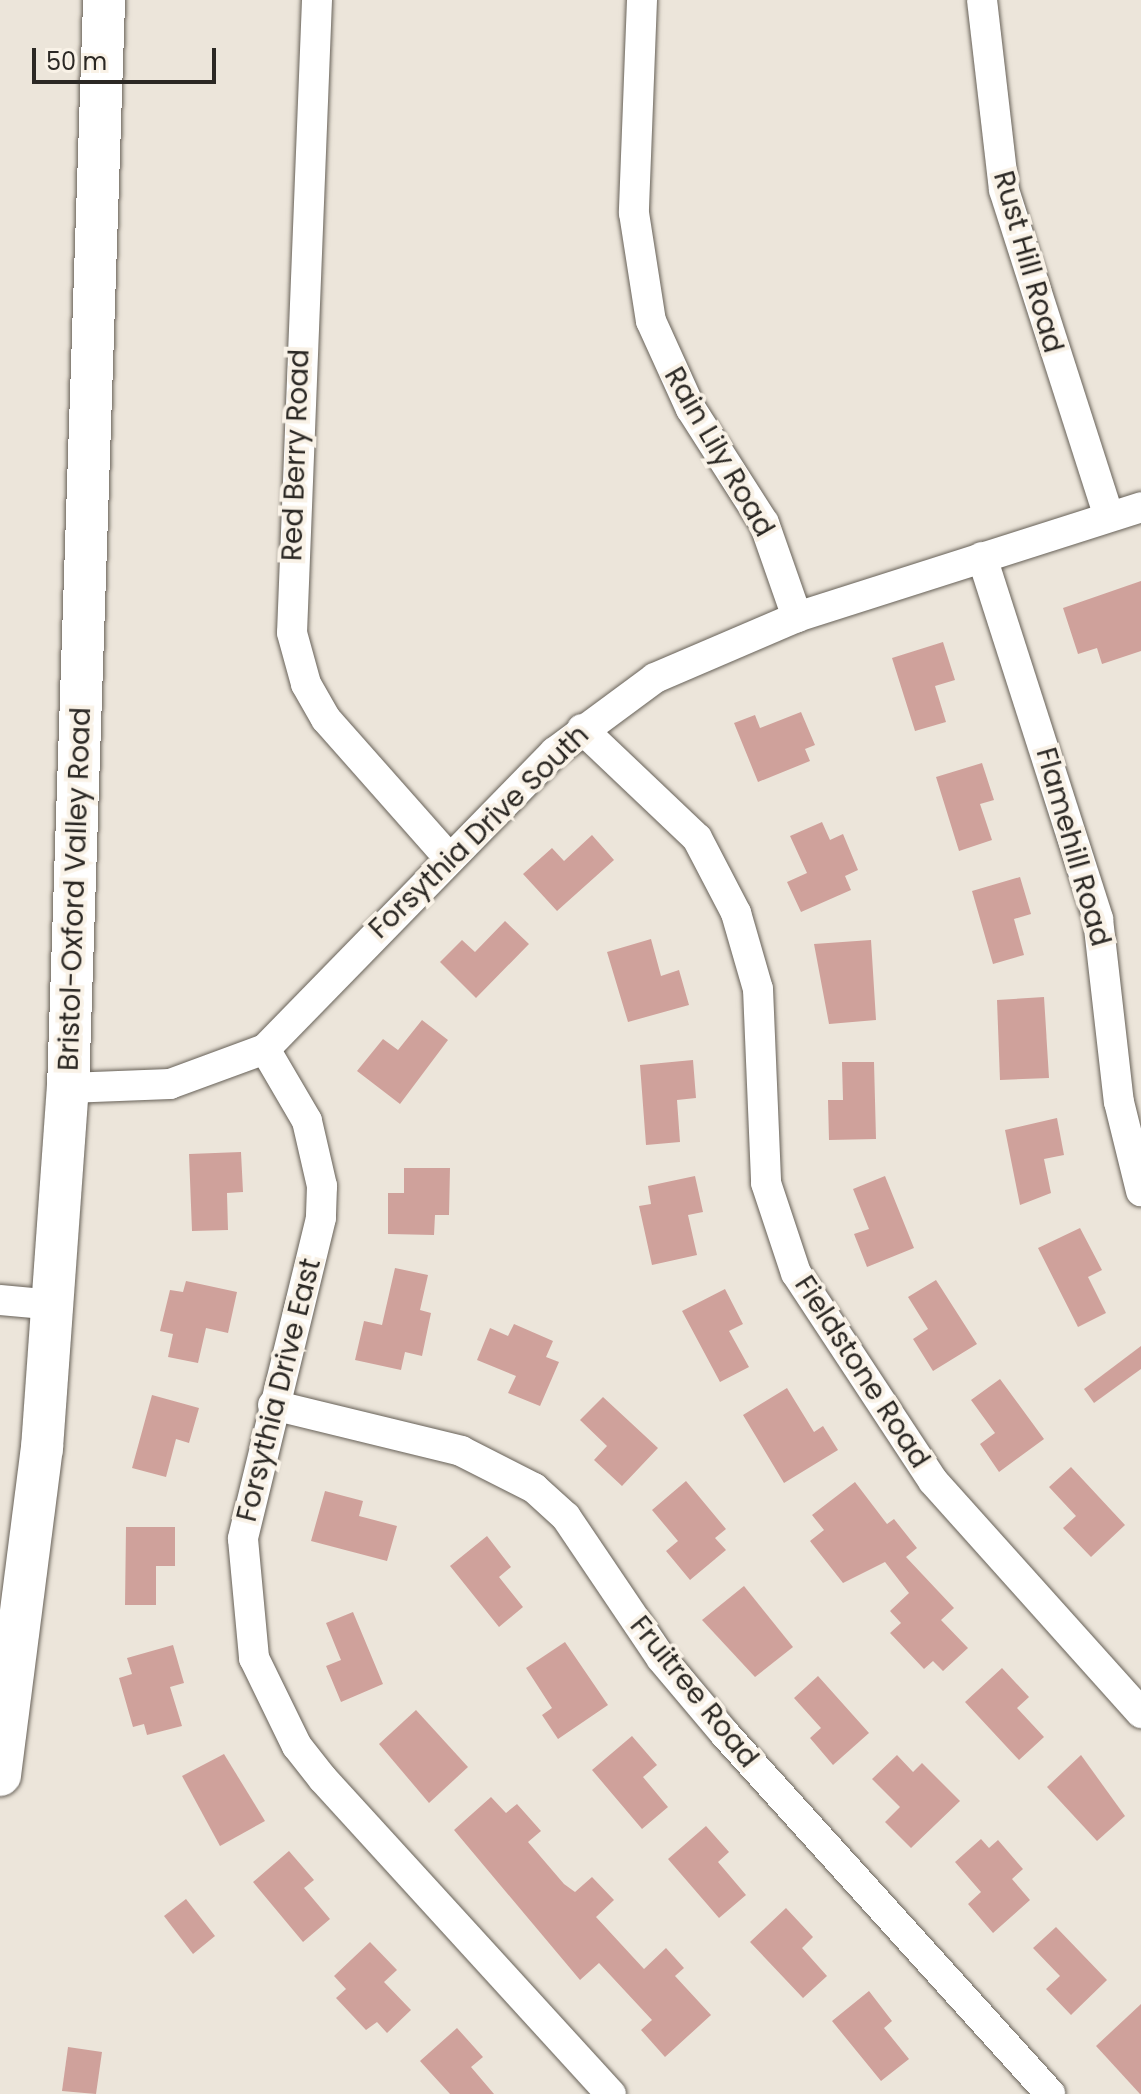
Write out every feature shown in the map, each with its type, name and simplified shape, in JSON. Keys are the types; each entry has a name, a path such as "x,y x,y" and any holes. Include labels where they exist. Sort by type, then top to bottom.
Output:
{"main road":[{"name":"Bristol-Oxford Valley Road","path":"0,1775 55,1305 68,1088 104,0"}],"street":[{"name":"Red Berry Road","path":"317,0 292,633 306,684 326,719 447,856"},
{"name":"Rain Lily Road","path":"642,0 634,213 651,321 691,409 764,523 797,617"},
{"name":"Rust Hill Road","path":"982,0 1004,190 1109,517"},
{"name":"Forsythia Drive South","path":"68,1088 170,1084 265,1049 447,856 582,729 655,678 797,617 1141,507"},
{"name":"Flamehill Road","path":"982,557 1098,919 1119,1102 1141,1191"},
{"name":"Fieldstone Road","path":"582,729 697,838 736,913 758,989 766,1183 796,1273 933,1481 1141,1713"},
{"name":"Forsythia Drive East","path":"265,1049 307,1121 322,1186 321,1218 250,1494 242,1579 254,1658 269,1696 323,1779 611,2094"},
{"path":"0,1300 55,1305"},
{"name":"Fruitree Road","path":"273,1405 461,1451 534,1488 566,1517 661,1658 725,1734 1050,2094"}],"building":[{"path":"1141,581 1141,651 1102,664 1097,648 1078,654 1063,608"},
{"path":"943,642 955,680 935,686 946,722 915,731 892,658"},
{"path":"801,712 815,745 805,749 810,761 758,782 734,723 755,715 760,728"},
{"path":"982,763 994,800 980,804 992,840 959,851 936,777"},
{"path":"822,822 830,840 843,834 858,870 845,876 851,890 801,912 787,882 807,873 790,836"},
{"path":"592,835 614,860 557,911 523,874 552,848 564,861"},
{"path":"1020,877 1031,914 1014,919 1024,955 993,964 972,891"},
{"path":"505,921 529,944 476,998 440,962 462,940 475,952"},
{"path":"651,939 661,976 679,970 689,1005 628,1022 607,952"},
{"path":"871,940 876,1020 829,1024 814,944"},
{"path":"1044,997 1049,1078 1000,1080 997,1000"},
{"path":"422,1020 448,1040 400,1104 357,1071 383,1039 398,1050"},
{"path":"693,1060 696,1098 677,1100 680,1142 646,1145 640,1065"},
{"path":"842,1062 874,1062 876,1139 829,1140 828,1100 843,1100"},
{"path":"1057,1118 1064,1155 1044,1159 1051,1193 1020,1205 1005,1130"},
{"path":"241,1152 243,1192 227,1193 228,1230 192,1231 189,1154"},
{"path":"404,1168 450,1168 449,1215 435,1215 434,1235 388,1234 388,1193 404,1193"},
{"path":"695,1176 703,1212 688,1215 697,1255 652,1265 639,1206 651,1204 648,1186"},
{"path":"885,1176 914,1248 867,1267 854,1234 869,1229 853,1189"},
{"path":"1080,1228 1102,1270 1088,1277 1106,1313 1078,1327 1038,1248"},
{"path":"395,1268 428,1275 420,1310 431,1313 422,1356 405,1352 401,1370 355,1360 364,1321 382,1325"},
{"path":"936,1280 977,1344 933,1371 913,1339 928,1329 908,1297"},
{"path":"186,1281 237,1292 228,1333 206,1328 198,1363 168,1357 173,1334 160,1331 170,1290 183,1292"},
{"path":"725,1289 743,1324 729,1331 749,1367 720,1382 682,1311"},
{"path":"514,1324 553,1341 546,1357 559,1362 540,1406 508,1393 516,1376 477,1360 490,1328 508,1336"},
{"path":"1141,1346 1141,1369 1094,1403 1084,1389"},
{"path":"1000,1379 1044,1439 999,1472 980,1444 995,1433 971,1400"},
{"path":"787,1388 814,1432 823,1426 838,1450 784,1483 743,1415"},
{"path":"152,1395 199,1408 189,1443 176,1439 166,1477 132,1468"},
{"path":"603,1397 658,1448 622,1486 594,1460 607,1446 580,1420"},
{"path":"1071,1467 1125,1525 1091,1557 1063,1528 1076,1516 1049,1487"},
{"path":"686,1481 726,1529 715,1538 726,1550 690,1580 666,1551 678,1541 652,1510"},
{"path":"855,1482 887,1524 894,1519 917,1548 906,1557 954,1608 941,1620 968,1648 943,1671 933,1661 924,1669 890,1633 901,1623 890,1611 909,1593 885,1562 843,1583 810,1541 824,1530 812,1515"},
{"path":"325,1491 363,1501 359,1516 397,1526 387,1561 311,1541"},
{"path":"126,1527 175,1527 175,1566 156,1566 156,1605 125,1605"},
{"path":"487,1536 511,1567 499,1577 523,1607 499,1627 450,1566"},
{"path":"744,1586 793,1647 755,1677 702,1620"},
{"path":"353,1612 383,1684 341,1702 326,1666 341,1660 326,1623"},
{"path":"565,1642 608,1705 558,1739 542,1715 552,1708 526,1668"},
{"path":"173,1645 184,1683 170,1687 182,1726 147,1735 144,1724 133,1727 119,1678 132,1674 127,1658"},
{"path":"1002,1668 1029,1697 1017,1708 1044,1737 1019,1760 965,1702"},
{"path":"818,1676 869,1733 833,1765 810,1738 821,1728 794,1698"},
{"path":"416,1710 468,1767 429,1803 379,1744"},
{"path":"632,1736 657,1765 643,1777 668,1807 642,1829 592,1770"},
{"path":"224,1754 265,1821 220,1846 182,1776"},
{"path":"897,1755 913,1772 922,1763 960,1801 911,1848 885,1822 900,1807 872,1779"},
{"path":"1081,1755 1125,1816 1097,1841 1047,1787"},
{"path":"491,1797 506,1813 517,1804 541,1831 528,1842 564,1884 575,1892 592,1877 614,1900 596,1917 644,1969 666,1948 684,1968 675,1976 711,2015 665,2057 641,2030 652,2020 599,1963 580,1980 454,1830"},
{"path":"706,1826 729,1852 718,1862 746,1895 719,1918 668,1859"},
{"path":"981,1839 989,1848 998,1840 1023,1869 1012,1879 1030,1900 993,1933 968,1904 981,1892 955,1862"},
{"path":"289,1851 314,1880 304,1888 330,1919 303,1942 253,1882"},
{"path":"186,1899 215,1936 193,1954 164,1916"},
{"path":"786,1908 813,1937 802,1948 827,1976 803,1998 750,1942"},
{"path":"1056,1927 1107,1980 1071,2015 1046,1989 1060,1976 1033,1948"},
{"path":"370,1942 397,1970 384,1982 411,2010 387,2033 377,2022 366,2030 336,1998 346,1989 334,1976"},
{"path":"869,1991 892,2021 884,2028 909,2059 881,2081 832,2021"},
{"path":"1141,2004 1141,2094 1140,2094 1096,2046"},
{"path":"457,2028 483,2057 471,2067 494,2094 450,2094 420,2061"},
{"path":"68,2047 102,2052 96,2094 62,2091"}]}
